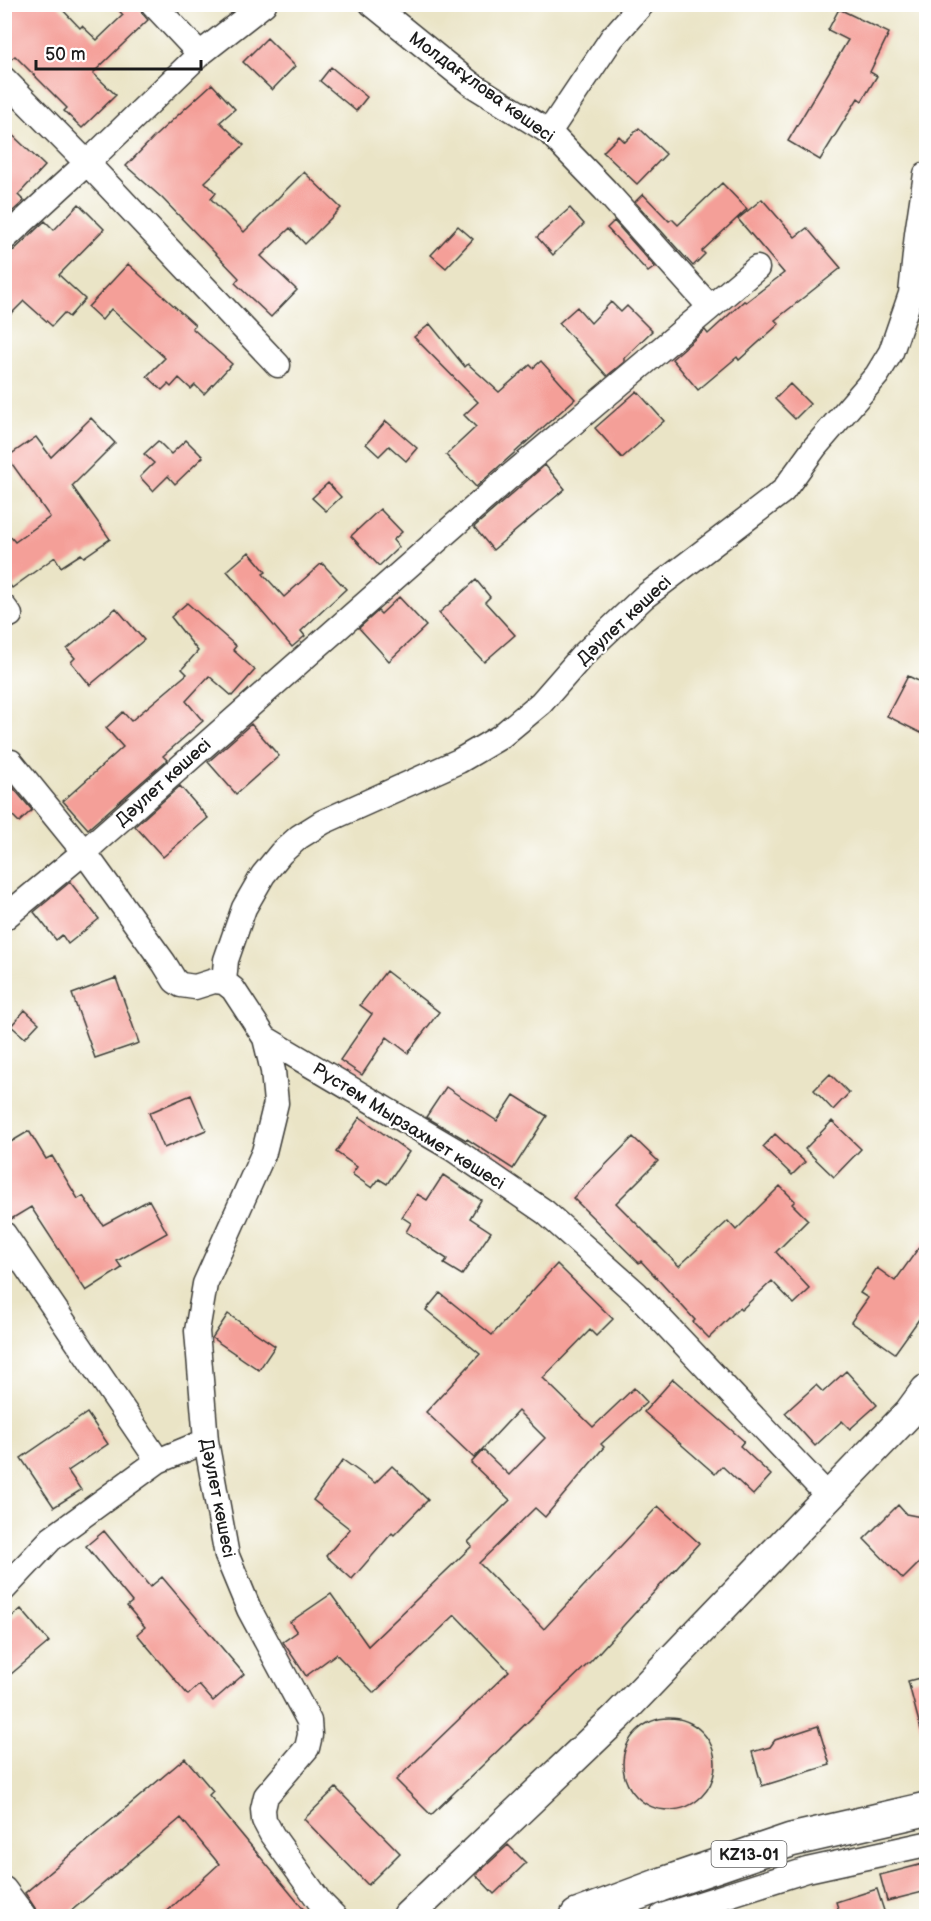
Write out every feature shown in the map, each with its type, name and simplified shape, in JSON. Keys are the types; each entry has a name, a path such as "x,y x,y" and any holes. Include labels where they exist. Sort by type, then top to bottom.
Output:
{"highway":[{"name":"KZ13-01","path":"577,1917 660,1885 791,1840 927,1809"}],"main road":[{"path":"408,1917 617,1717 830,1497 909,1413 927,1390"}],"street":[{"path":"153,4 200,54"},
{"path":"4,239 200,54 264,4"},
{"name":"Молдағұлова көшесі","path":"372,4 471,84 549,132 605,190 710,307"},
{"path":"549,132 612,38 642,4"},
{"path":"4,80 87,163 278,365"},
{"name":"Дәулет көшесі","path":"224,982 226,960 243,908 263,875 281,853 299,837 323,822 459,761 500,736 541,703 583,655 644,597 783,491 815,447 878,375 891,352 911,294 917,234 927,174"},
{"name":"Дәулет көшесі","path":"4,918 84,852 508,478 756,268"},
{"path":"11,762 84,852 175,981 181,985 195,987 214,981 224,982"},
{"name":"Рүстем Мырзахмет көшесі","path":"224,982 233,989 266,1038 453,1149 545,1212 636,1293 830,1497"},
{"name":"Дәулет көшесі","path":"266,1038 273,1071 276,1103 274,1113 264,1152 205,1284 197,1331 206,1441 227,1556 249,1609 309,1721 310,1735 307,1748 266,1796 263,1809 264,1820 320,1902 333,1917"},
{"path":"4,1234 158,1461"},
{"path":"4,1589 51,1539 158,1461 206,1441"},
{"path":"666,1916 807,1870 927,1844"},
{"path":"4,1889 24,1917"}],"building":[{"path":"4,4 57,4 80,28 82,26 97,40 123,15 113,4 139,4 148,20 93,73 116,95 82,128 64,111 67,108 15,56 4,65"},
{"path":"839,9 889,33 870,72 877,76 862,101 858,98 820,160 788,141 848,40 828,30"},
{"path":"267,38 295,66 272,90 243,62"},
{"path":"331,67 367,97 356,111 320,81"},
{"path":"212,84 235,109 220,122 244,145 205,182 216,193 211,199 244,232 304,172 341,208 305,244 290,228 261,256 297,290 271,317 235,283 239,278 162,198 126,166"},
{"path":"4,127 45,166 18,195 24,201 4,219"},
{"path":"639,128 666,154 637,184 603,152 619,136 625,142"},
{"path":"722,183 747,209 702,251 705,254 693,266 635,202 643,194 669,221 672,219 678,225"},
{"path":"762,199 795,237 807,228 841,268 775,320 779,324 739,360 737,357 698,390 672,359 705,330 708,334 744,301 746,302 784,273 738,219"},
{"path":"79,204 104,229 59,275 85,299 69,317 64,313 52,326 24,301 4,321 4,253 14,250 45,221 54,230"},
{"path":"570,208 584,224 553,255 537,237"},
{"path":"614,221 655,267 648,272 607,228"},
{"path":"458,226 473,239 446,268 431,255"},
{"path":"128,264 195,325 192,328 232,364 204,394 195,385 191,389 179,378 171,387 168,384 162,390 147,376 165,358 111,309 102,320 88,307"},
{"path":"611,302 621,312 627,306 652,331 624,358 624,362 607,376 559,323 577,307 591,323"},
{"path":"430,324 465,367 468,364 499,392 530,365 533,368 541,361 575,399 476,487 446,455 476,427 464,415 478,402 414,337"},
{"path":"790,384 810,404 795,419 775,399"},
{"path":"637,391 664,421 622,458 595,428"},
{"path":"91,418 115,443 72,486 110,539 84,557 81,554 61,567 55,557 12,588 4,577 4,529 15,542 50,517 7,457 36,437 51,457"},
{"path":"386,421 417,448 406,461 389,446 379,456 366,444"},
{"path":"186,440 203,457 175,484 168,476 153,491 140,477 154,463 144,454 158,441 171,454"},
{"path":"545,465 565,489 493,550 474,527"},
{"path":"328,483 341,497 326,511 312,498"},
{"path":"380,509 402,532 393,540 399,547 379,566 351,536"},
{"path":"249,552 266,572 263,574 284,597 322,563 346,589 301,631 305,636 292,647 227,571"},
{"path":"476,580 490,597 485,602 515,635 484,662 439,613"},
{"path":"399,597 426,626 389,661 359,628 378,611 381,614"},
{"path":"187,603 236,646 233,650 255,670 232,696 209,676 186,701 203,721 163,756 167,760 88,829 63,801 123,747 106,728 123,712 131,721 187,674 182,669 198,651 171,617"},
{"path":"116,608 144,640 90,685 71,662 75,658 67,649"},
{"path":"908,676 927,685 927,736 887,716"},
{"path":"251,724 279,756 236,794 208,762"},
{"path":"4,777 32,810 19,822 4,807"},
{"path":"180,786 208,818 163,857 135,826"},
{"path":"70,882 99,919 68,944 62,935 56,940 34,912"},
{"path":"386,971 439,1012 408,1053 387,1037 362,1075 340,1060 372,1014 360,1005"},
{"path":"116,978 139,1043 95,1058 72,994"},
{"path":"25,1010 39,1023 25,1038 11,1026"},
{"path":"830,1074 849,1093 833,1110 814,1090"},
{"path":"446,1087 497,1121 514,1095 547,1116 513,1169 467,1139 426,1117"},
{"path":"191,1095 206,1130 164,1148 149,1113"},
{"path":"360,1117 409,1152 387,1184 379,1179 372,1188 352,1174 357,1167 336,1152"},
{"path":"832,1121 861,1149 834,1177 805,1149"},
{"path":"29,1131 46,1159 52,1156 78,1199 83,1196 103,1225 149,1200 167,1233 117,1261 122,1268 86,1291 31,1207 8,1221 4,1220 4,1146"},
{"path":"775,1134 805,1162 792,1175 763,1147"},
{"path":"633,1137 658,1161 616,1203 679,1266 728,1221 736,1230 780,1186 795,1201 792,1204 808,1220 776,1252 810,1289 794,1304 772,1281 741,1310 739,1308 709,1338 641,1261 639,1263 573,1198"},
{"path":"443,1175 481,1200 470,1218 491,1232 462,1275 444,1264 447,1259 406,1232 411,1223 402,1217 417,1194 427,1200"},
{"path":"927,1236 927,1308 895,1353 851,1322 868,1298 860,1293 877,1268 895,1281"},
{"path":"557,1264 613,1319 596,1336 590,1330 543,1378 593,1427 634,1388 647,1402 601,1444 604,1447 545,1517 535,1508 479,1563 544,1629 658,1506 699,1543 591,1661 431,1815 396,1780 509,1671 455,1615 374,1693 336,1654 306,1676 283,1642 297,1632 290,1622 331,1594 368,1646 472,1546 468,1542 510,1500 471,1463 483,1450 509,1475 545,1438 518,1411 474,1458 426,1412 480,1354 426,1310 440,1293 492,1335"},
{"path":"228,1314 275,1346 259,1370 212,1338"},
{"path":"846,1371 877,1405 850,1429 842,1421 815,1446 785,1413 816,1385 823,1392"},
{"path":"673,1379 744,1441 740,1446 771,1475 753,1495 722,1466 715,1474 644,1412"},
{"path":"87,1413 108,1444 68,1471 81,1490 54,1507 21,1458"},
{"path":"343,1460 375,1483 392,1466 428,1500 394,1535 392,1533 352,1579 326,1556 350,1529 313,1500"},
{"path":"898,1505 906,1514 927,1518 927,1543 921,1561 903,1579 864,1539"},
{"path":"104,1531 150,1587 162,1577 244,1674 213,1701 199,1685 188,1695 137,1634 145,1627 127,1606 132,1602 86,1546"},
{"path":"21,1609 49,1642 4,1680 4,1623"},
{"path":"927,1676 927,1729 921,1730 908,1681"},
{"path":"669,1718 695,1726 707,1738 715,1764 707,1790 695,1802 669,1810 643,1802 631,1790 623,1764 631,1738 643,1726"},
{"path":"818,1726 830,1765 762,1786 752,1752 770,1747 775,1740"},
{"path":"185,1758 213,1791 209,1795 310,1917 161,1917 219,1864 181,1818 64,1917 38,1917 25,1893"},
{"path":"336,1788 400,1853 368,1885 304,1819"},
{"path":"508,1845 526,1863 494,1894 476,1875"},
{"path":"927,1863 927,1891 887,1901 880,1875"},
{"path":"877,1889 886,1917 841,1917 836,1902"}]}
